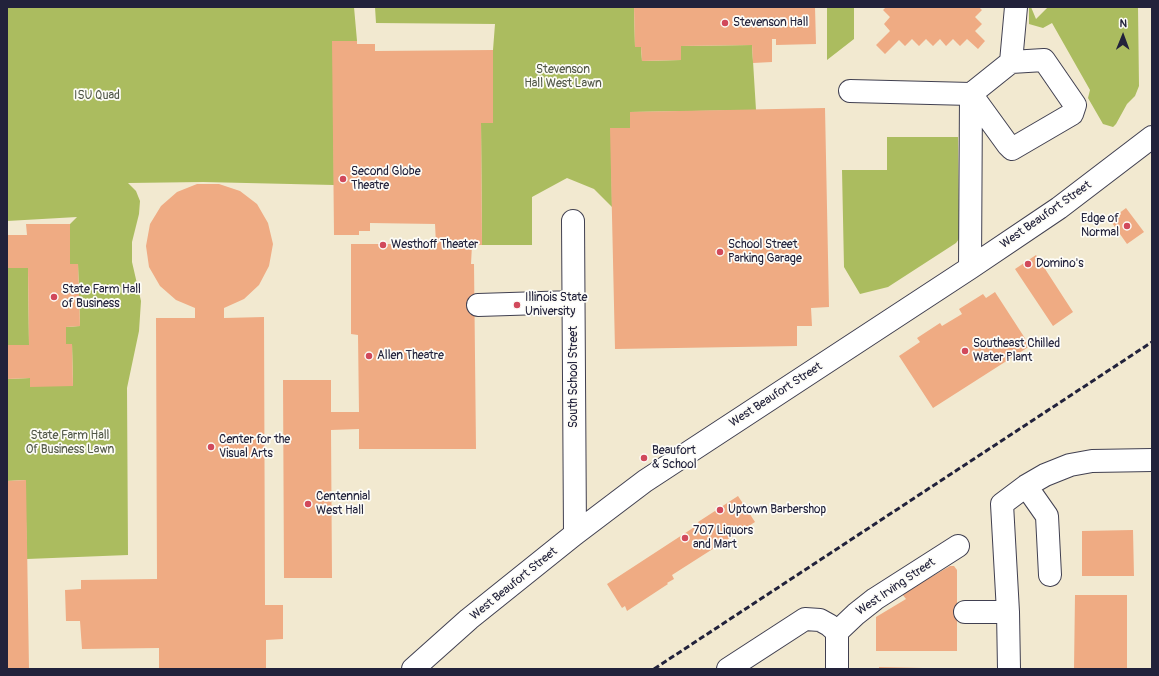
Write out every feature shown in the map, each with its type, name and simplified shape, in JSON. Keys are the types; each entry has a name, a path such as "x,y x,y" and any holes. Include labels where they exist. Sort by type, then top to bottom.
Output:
{"street":[{"path":"1011,62 1016,7"},
{"path":"850,92 971,94 1011,62 1044,60 1075,105 1072,114 1012,149 971,94"},
{"path":"970,268 969,143 971,94"},
{"name":"West Beaufort Street","path":"413,669 469,619 575,534 645,481 1059,208 1152,138"},
{"name":"South School Street","path":"573,221 575,534"},
{"path":"478,305 573,302"},
{"path":"1009,669 1008,612 1002,504 1026,486 1045,475 1070,465 1092,461 1152,460"},
{"path":"1026,486 1047,516 1050,575"},
{"name":"West Irving Street","path":"837,632 875,599 958,546"},
{"path":"965,612 1008,612"},
{"path":"728,669 805,619 820,620 837,632 837,669"}],"green space":[{"name":"ISU Quad","path":"7,7 354,7 357,41 333,41 334,185 203,182 128,183 136,191 140,201 139,214 132,242 132,262 141,301 139,331 127,388 128,555 27,559 25,480 7,481 7,379 30,378 73,386 72,344 66,344 66,327 80,326 78,264 70,264 70,224 77,217 7,221"},
{"name":"Stevenson Hall West Lawn","path":"375,7 634,7 635,47 641,47 642,61 681,60 681,46 752,45 756,110 630,112 630,128 611,128 612,207 594,189 567,178 532,197 532,245 482,245 481,123 493,123 493,50 495,24 376,23"},
{"path":"827,7 854,7 854,39 827,60"},
{"path":"1029,7 1031,7 1036,19 1048,7 1138,7 1139,86 1135,96 1127,104 1113,127 1103,124 1088,98 1090,90 1052,23 1043,28 1029,24"},
{"path":"887,137 958,137 959,239 956,243 888,287 860,294 844,267 842,170 887,170"},
{"path":"7,268 28,268 29,345 7,345"}],"building":[{"name":"Stevenson Hall","path":"634,7 815,7 816,44 776,45 776,39 772,39 772,62 753,63 752,45 681,46 681,60 642,61 641,47 635,47"},
{"path":"886,7 979,7 982,10 975,17 982,24 975,31 985,41 978,49 967,39 960,46 953,39 946,46 940,39 933,46 926,39 919,46 912,39 905,46 899,40 885,54 876,45 890,31 884,24 890,17 883,10"},
{"name":"Westhoff Theater","path":"332,41 357,41 357,44 375,44 375,51 493,50 493,123 481,123 482,245 472,245 471,264 474,264 476,449 359,449 359,429 331,430 332,578 284,578 283,380 331,380 331,412 359,412 358,335 351,334 351,244 416,244 416,246 422,246 422,243 436,244 435,224 370,223 370,231 359,231 359,235 334,235"},
{"name":"School Street Parking Garage","path":"825,108 829,307 811,308 812,326 797,326 797,346 615,349 610,128 630,128 630,112"},
{"name":"Center for the Visual Arts","path":"197,184 219,184 240,191 257,204 268,223 273,244 269,266 259,285 244,299 224,308 224,318 264,317 265,605 283,605 283,639 266,640 266,669 159,669 159,648 82,649 80,621 66,621 65,590 81,589 81,580 157,579 156,318 195,318 195,308 176,300 160,286 149,267 146,246 150,224 161,206 177,192"},
{"name":"Edge of Normal","path":"1126,208 1144,232 1127,244 1110,220"},
{"name":"State Farm Hall of Business","path":"26,224 70,224 70,264 78,264 80,326 66,327 66,344 72,344 73,386 30,387 30,378 7,379 7,345 29,345 28,268 7,268 7,235 27,235"},
{"path":"1036,255 1073,312 1053,326 1015,269"},
{"name":"Southeast Chilled Water Plant","path":"995,292 1030,346 933,408 899,356 920,342 917,338 940,323 942,326 962,314 959,309 983,294 986,298"},
{"path":"26,480 29,669 7,669 7,481"},
{"path":"738,496 755,522 672,575 674,579 667,583 668,584 627,611 625,606 622,608 607,584 699,524 698,522"},
{"path":"1133,530 1134,576 1082,576 1082,531"},
{"path":"950,566 954,566 957,570 957,651 876,651 876,617 906,599 902,594"},
{"path":"1075,595 1127,595 1127,669 1074,669"},
{"path":"879,667 923,668 923,669 879,669"}],"railway":[{"path":"654,669 1152,342"}],"place":[{"name":"Stevenson Hall","path":"725,23"},
{"name":"Second Globe Theatre","path":"343,179"},
{"name":"Edge of Normal","path":"1127,226"},
{"name":"Westhoff Theater","path":"383,245"},
{"name":"School Street Parking Garage","path":"720,252"},
{"name":"Domino's","path":"1028,264"},
{"name":"State Farm Hall of Business","path":"54,297"},
{"name":"Illinois State University","path":"517,305"},
{"name":"Southeast Chilled Water Plant","path":"965,351"},
{"name":"Allen Theatre","path":"369,356"},
{"name":"Center for the Visual Arts","path":"211,447"},
{"name":"Beaufort & School","path":"644,458"},
{"name":"Centennial West Hall","path":"308,504"},
{"name":"Uptown Barbershop","path":"720,510"},
{"name":"707 Liquors and Mart","path":"685,538"}],"park label":[{"name":"State Farm Hall Of Business Lawn","path":"70,443"}]}
